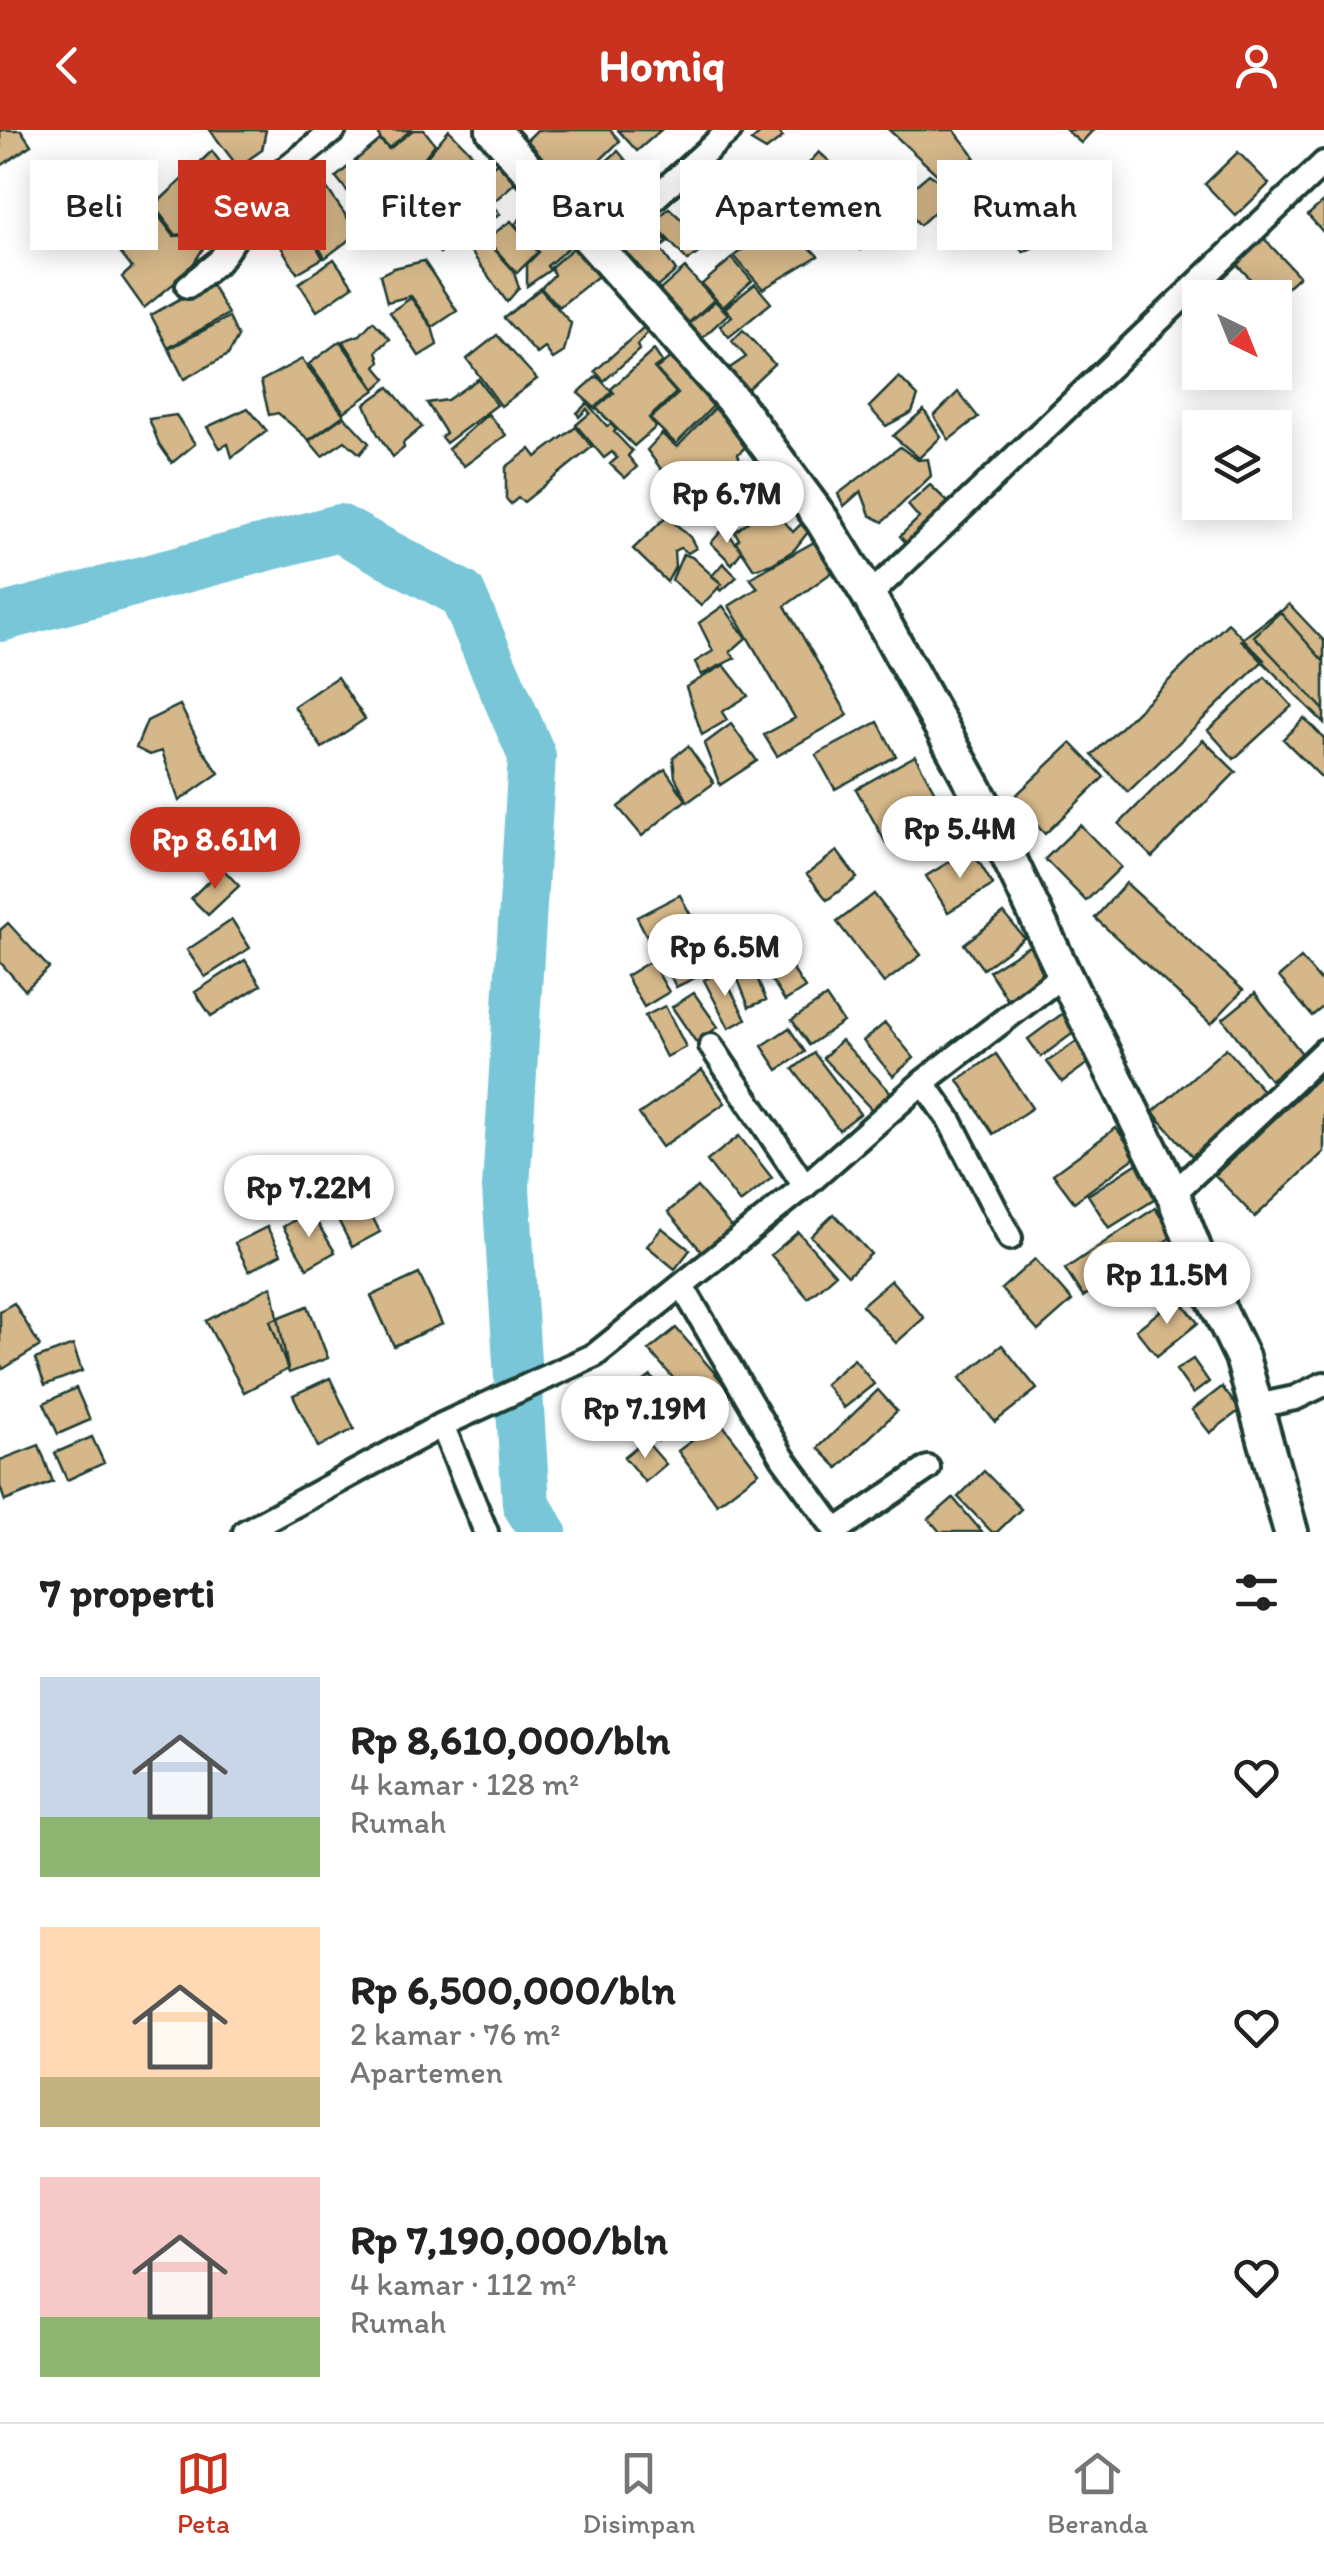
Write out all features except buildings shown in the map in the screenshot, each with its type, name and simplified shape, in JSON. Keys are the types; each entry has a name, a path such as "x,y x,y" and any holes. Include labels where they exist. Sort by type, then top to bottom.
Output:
{"street":[{"path":"188,286 219,261 262,188 334,130"},
{"path":"493,130 520,160"},
{"path":"660,193 730,130"},
{"path":"869,596 1324,163"},
{"path":"603,250 737,405 822,520 869,596 983,803 1173,1194 1214,1299 1242,1357 1291,1532"},
{"path":"245,1532 450,1422 595,1355 805,1186 923,1082 1064,974"},
{"path":"711,1046 805,1186"},
{"path":"1173,1194 1324,1050"},
{"path":"923,1082 950,1120 1010,1238"},
{"path":"682,1286 783,1458 837,1531 928,1468"},
{"path":"1257,1406 1295,1398 1324,1384"},
{"path":"450,1422 486,1532"}],"waterway":[{"path":"0,618 339,528 462,594 532,756 506,1188 526,1504 543,1532"}]}
